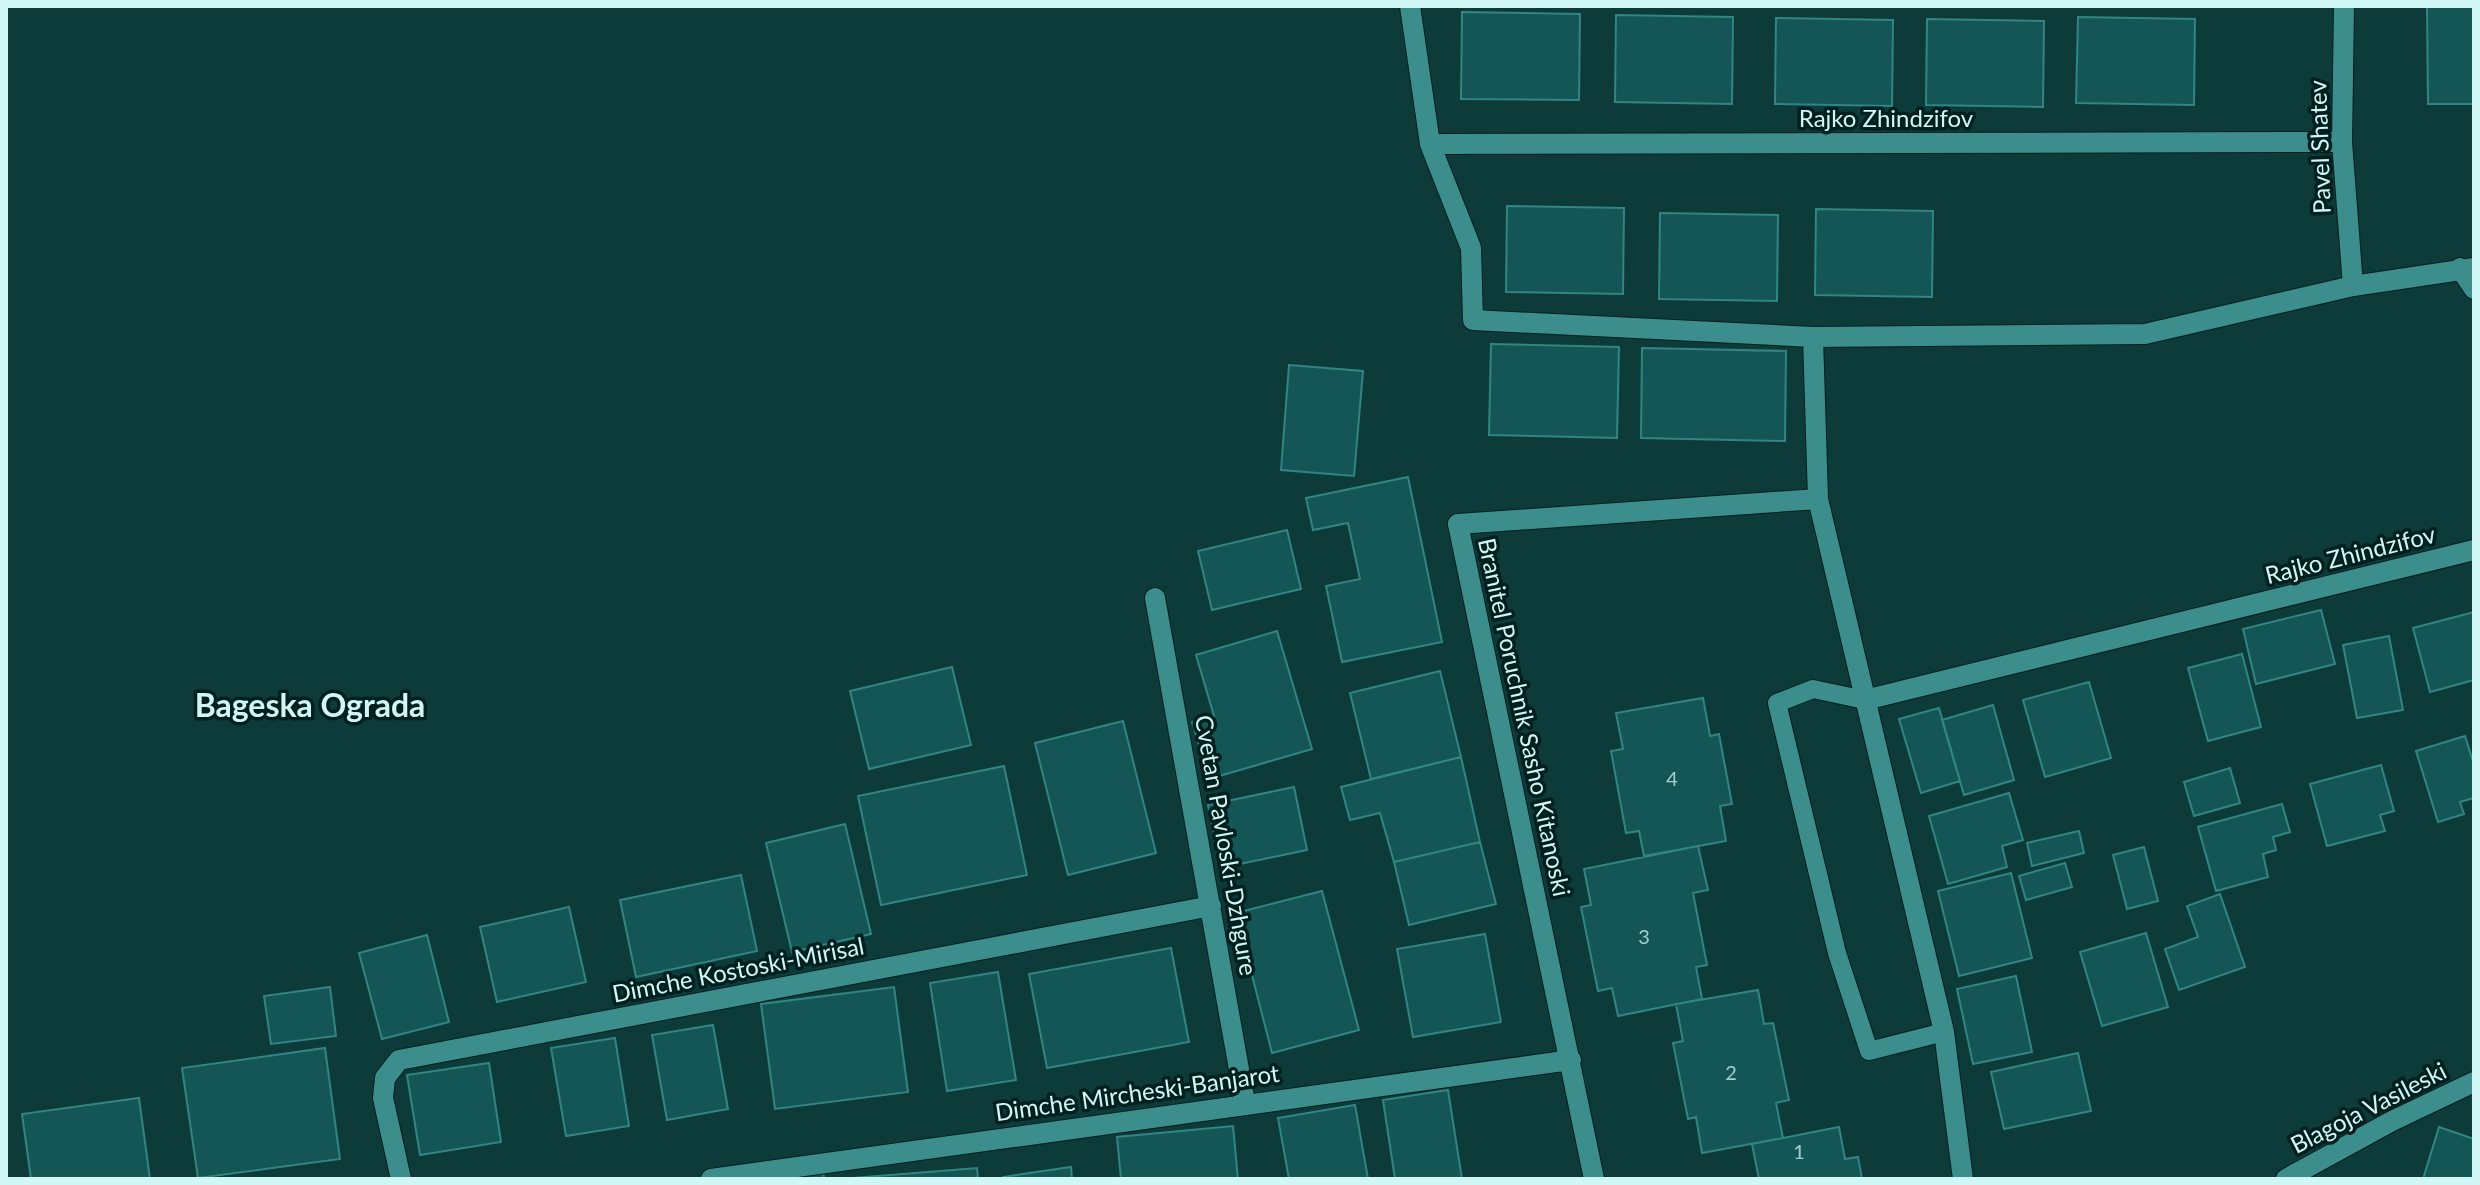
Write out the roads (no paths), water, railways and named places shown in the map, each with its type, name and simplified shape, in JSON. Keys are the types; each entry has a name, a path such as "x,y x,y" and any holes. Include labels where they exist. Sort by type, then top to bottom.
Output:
{"street":[{"path":"1410,6 1430,144 1471,248 1473,320 1813,337 2145,334 2353,286 2467,268 2474,289"},
{"name":"Pavel Shatev","path":"2344,6 2342,142 2353,286"},
{"name":"Rajko Zhindzifov","path":"1430,144 2342,142"},
{"path":"1813,337 1818,499 1944,1032 1963,1179"},
{"name":"Branitel Poruchnik Sasho Kitanoski","path":"1594,1179 1458,524 1818,499"},
{"name":"Rajko Zhindzifov","path":"1865,700 2474,550"},
{"name":"Cvetan Pavloski-Dzhgure","path":"1155,598 1245,1103"},
{"name":"Dimche Kostoski-Mirisal","path":"401,1179 383,1098 385,1078 399,1060 1211,906"},
{"name":"Dimche Mircheski-Banjarot","path":"711,1179 1571,1060"},
{"name":"Blagoja Vasileski","path":"2286,1179 2392,1121 2474,1082"}],"lane":[{"path":"1865,700 1813,689 1777,703 1837,953 1869,1051 1944,1032"}],"district":[{"name":"Bageska Ograda","path":"310,704"}]}
